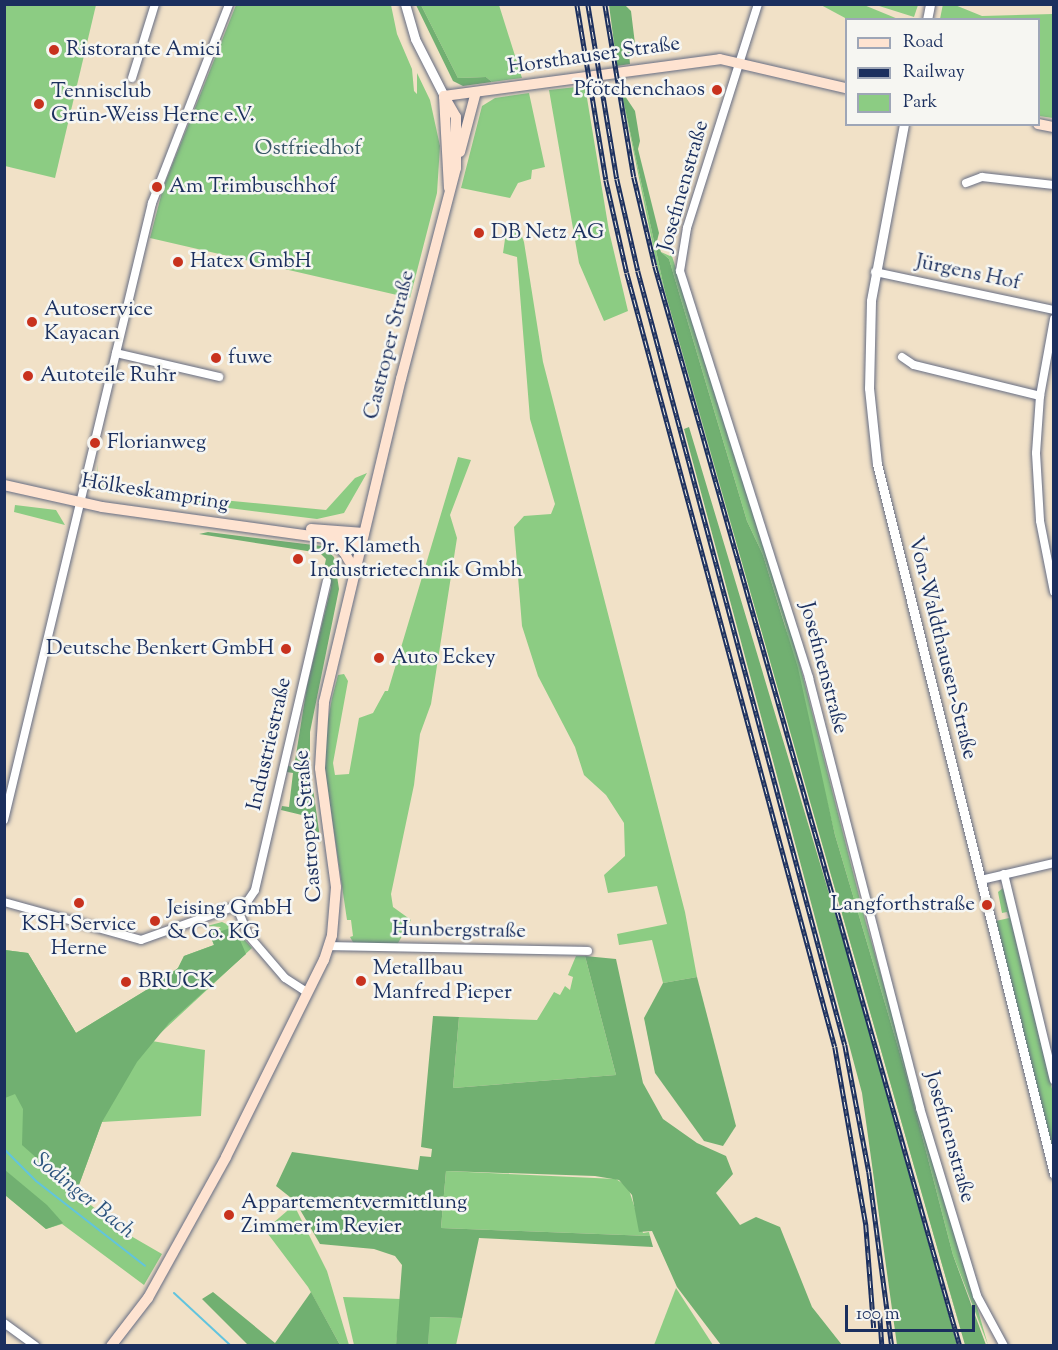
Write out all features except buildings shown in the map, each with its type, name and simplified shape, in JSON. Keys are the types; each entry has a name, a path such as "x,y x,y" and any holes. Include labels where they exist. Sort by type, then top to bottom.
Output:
{"main road":[{"name":"Horsthauser Straße","path":"444,96 720,59 739,61 845,88"},
{"path":"458,157 476,92"},
{"name":"Castroper Straße","path":"111,1346 155,1287 226,1157 329,946 337,899 320,768 320,734 355,571 458,157 456,117 444,96"},
{"name":"Castroper Straße","path":"444,96 449,189"},
{"name":"Hölkeskampring","path":"4,485 81,503 327,537 363,538"},
{"name":"Hölkeskampring","path":"302,532 328,529 363,538"},
{"path":"327,537 344,552 355,571"}],"street":[{"path":"132,78 155,4"},
{"path":"4,820 157,187 229,4"},
{"path":"405,4 415,39 444,96"},
{"name":"Josefinenstraße","path":"758,4 687,228 680,271 810,678 914,1086 967,1263 977,1296 1002,1344"},
{"name":"Von-Waldthausen-Straße","path":"904,126 875,272 869,360 877,464 1053,1174"},
{"path":"966,183 982,177 1053,185"},
{"name":"Jürgens Hof","path":"875,272 1053,310"},
{"path":"1053,319 1040,396 1036,438 1037,496 1053,592"},
{"path":"116,353 219,377"},
{"path":"902,357 914,365 1040,396"},
{"name":"Industriestraße","path":"237,908 255,890 327,581"},
{"path":"981,880 1053,863"},
{"path":"1004,874 1053,1080"},
{"path":"4,902 141,940 237,908 249,936 285,978 308,993"},
{"name":"Hunbergstraße","path":"329,946 588,951"},
{"path":"4,1323 36,1346"}],"green space":[{"path":"918,4 914,17 876,5"},
{"path":"943,4 955,5 982,16 1053,14 1053,118 1040,116 1040,18 940,18"},
{"name":"Tennisclub Grün-Weiss Herne e.V.","path":"4,5 96,5 55,178 5,166"},
{"name":"Ostfriedhof","path":"236,5 391,5 397,34 412,69 414,91 417,94 417,73 430,100 440,146 437,193 410,298 150,238 163,188"},
{"path":"416,5 421,5 458,78 486,77 492,82 463,86 453,81"},
{"path":"421,5 499,5 522,78 492,82 486,77 458,78"},
{"path":"609,5 625,5 631,11 635,44 630,49 636,53 629,54 630,64 617,66"},
{"path":"821,5 864,5 896,18 845,18"},
{"path":"619,81 665,292 965,1345 656,261"},
{"path":"585,86 609,231 628,311 604,321 579,263 549,90"},
{"path":"621,90 635,111 640,141 638,149 659,233 657,241 661,252 669,259 747,521 763,555 798,668 835,835 906,1074 953,1255 986,1345 965,1345 665,292"},
{"path":"529,93 545,167 532,170 531,179 518,183 510,198 461,188 482,106 495,98"},
{"path":"516,221 524,242 543,362 685,912 697,977 663,983 652,940 619,945 617,934 667,924 657,886 608,893 604,875 625,856 624,823 606,795 584,775 575,747 538,676 522,626 514,527 524,516 551,514 555,504 530,419 517,257 503,253 506,232"},
{"path":"661,252 670,256 671,253 790,626 866,923 988,1345 953,1255 906,1074 835,835 785,625 763,555 747,521 669,259"},
{"path":"689,427 849,960 957,1345 897,1345 862,1093 684,429"},
{"path":"458,457 471,460 450,515 457,538 431,704 420,734 414,785 391,894 393,907 411,920 397,945 354,944 350,937 353,936 351,920 347,920 325,771 326,731 332,698 338,675 344,674 348,681 333,763 335,775 349,774 359,718 373,713 385,691 388,691"},
{"path":"97,464 98,482 108,489 326,510 355,478 367,473 344,513 317,519 108,493 97,484"},
{"path":"15,505 56,510 65,525 14,512"},
{"path":"208,532 322,546 334,557 339,589 310,732 310,767 321,845 318,832 311,832 306,816 281,810 282,806 289,807 293,773 287,772 288,766 294,767 307,686 331,587 330,579 322,578 326,559 320,553 199,534"},
{"path":"1003,888 1053,1093 1053,1155 996,921 1009,918 1007,912 1002,913 998,892"},
{"path":"222,922 233,927 252,948 152,1041 205,1050 201,1116 102,1122 76,1193 124,1232 162,1254 144,1285 62,1224 46,1229 5,1195 5,950 28,953 76,1033 161,981 178,968 184,956 214,945 210,935 221,927 207,926"},
{"path":"233,927 243,937 240,940 246,954 169,1023 137,1062 102,1122 76,1193 22,1145 23,1109 15,1094 5,1098 5,950 28,953 76,1033 161,981 178,968 184,956 214,945 210,935"},
{"path":"576,956 585,956 616,1075 453,1088 459,1017 537,1020 554,992 560,995 565,986 570,990 573,977 568,975"},
{"path":"585,956 616,959 643,1083 663,1119 697,1143 726,1156 733,1174 716,1193 740,1225 756,1217 780,1227 812,1307 842,1345 721,1345 677,1287 652,1231 639,1232 632,1195 619,1180 595,1176 446,1171 441,1228 650,1236 653,1247 479,1238 462,1318 430,1317 428,1345 396,1345 402,1265 395,1256 374,1249 320,1244 295,1201 276,1186 292,1152 418,1170 420,1156 431,1157 432,1149 421,1147 433,1016 459,1017 453,1088 616,1075"},
{"path":"697,977 736,1126 723,1146 704,1141 655,1073 644,1018 663,983"},
{"path":"5,1170 47,1205 63,1223 46,1229 5,1195"},
{"path":"446,1171 616,1179 628,1187 643,1233 649,1232 650,1236 441,1228"},
{"path":"294,1205 327,1271 349,1345 340,1345 308,1287 265,1230"},
{"path":"676,1288 713,1345 654,1345"},
{"path":"213,1292 275,1343 311,1292 340,1345 248,1345 202,1299"},
{"path":"343,1297 401,1299 396,1345 354,1345"},
{"path":"429,1317 462,1318 456,1345 428,1346"}],"waterway":[{"name":"Sodinger Bach","path":"4,1149 36,1181 145,1266"},
{"name":"Sodinger Bach","path":"174,1293 231,1346"}],"railway":[{"path":"577,4 606,180 627,273 835,1047 866,1225 874,1328"},
{"path":"588,4 617,179 638,271 845,1045 869,1172 892,1346"},
{"path":"605,4 634,177 655,266 960,1346"},
{"path":"880,1316 882,1346"}],"place":[{"name":"Ristorante Amici","path":"54,50"},
{"name":"Pfötchenchaos","path":"717,90"},
{"name":"Tennisclub Grün-Weiss Herne e.V.","path":"39,104"},
{"name":"Am Trimbuschhof","path":"157,187"},
{"name":"DB Netz AG","path":"479,233"},
{"name":"Hatex GmbH","path":"178,262"},
{"name":"Autoservice Kayacan","path":"32,322"},
{"name":"fuwe","path":"216,358"},
{"name":"Autoteile Ruhr","path":"28,376"},
{"name":"Florianweg","path":"95,443"},
{"name":"Dr. Klameth Industrietechnik Gmbh","path":"298,559"},
{"name":"Deutsche Benkert GmbH","path":"286,649"},
{"name":"Auto Eckey","path":"379,658"},
{"name":"KSH Service Herne","path":"79,903"},
{"name":"Langforthstraße","path":"987,905"},
{"name":"Jeising GmbH & Co. KG","path":"155,921"},
{"name":"Metallbau Manfred Pieper","path":"361,981"},
{"name":"BRUCK","path":"126,982"},
{"name":"Appartementvermittlung Zimmer im Revier","path":"229,1215"}]}
